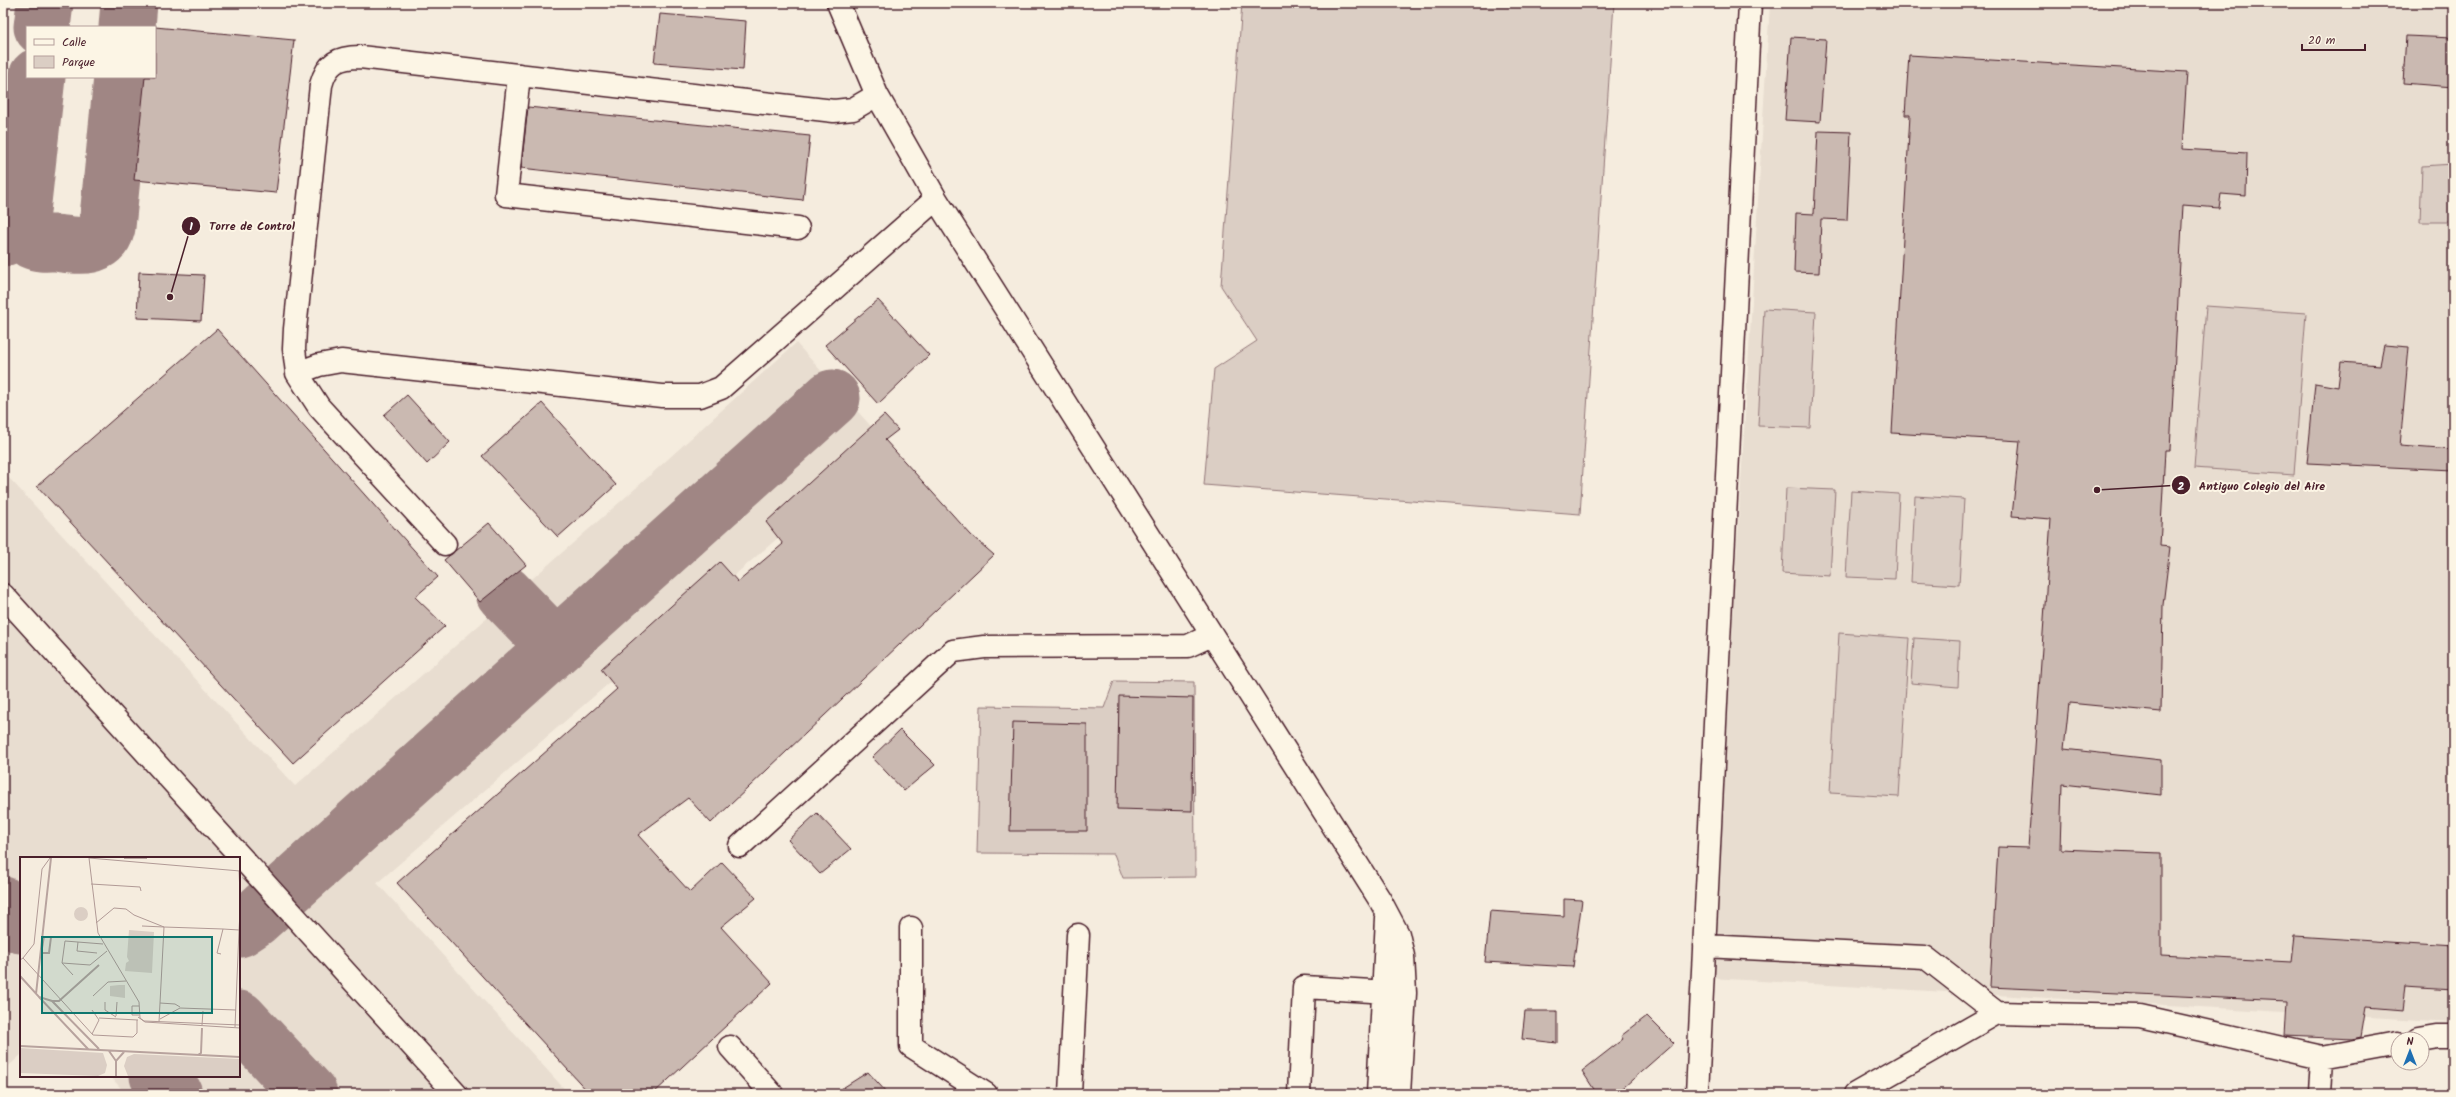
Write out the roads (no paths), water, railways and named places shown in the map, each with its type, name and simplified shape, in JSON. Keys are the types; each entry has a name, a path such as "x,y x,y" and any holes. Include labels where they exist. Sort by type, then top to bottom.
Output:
{"lane":[{"path":"838,3 877,96 936,199 1387,913 1394,992 1399,1094"},
{"path":"1697,1094 1750,3"},
{"path":"445,544 319,407 297,373 294,349 296,323 321,85 330,65 337,59 360,57 834,111 853,109 877,96"},
{"path":"519,75 506,195 798,228"},
{"path":"297,373 319,365 341,361 662,396 700,396 721,388 936,199"},
{"path":"3,595 456,1094"},
{"path":"740,846 953,651 984,647 1188,646 1212,635"},
{"path":"910,928 910,1046 986,1094"},
{"path":"1070,1094 1078,935"},
{"path":"1704,946 1925,957 1997,1013"},
{"path":"1299,1094 1304,987 1394,992"},
{"path":"1378,1094 1394,992"},
{"path":"1855,1094 1997,1013 2140,1016 2322,1057 2390,1044"},
{"path":"2430,1037 2453,1036"},
{"path":"730,1047 772,1094"},
{"path":"2320,1094 2322,1057"}],"place":[{"name":"Torre de Control","path":"170,297"},
{"name":"Antiguo Colegio del Aire","path":"2097,490"}]}
